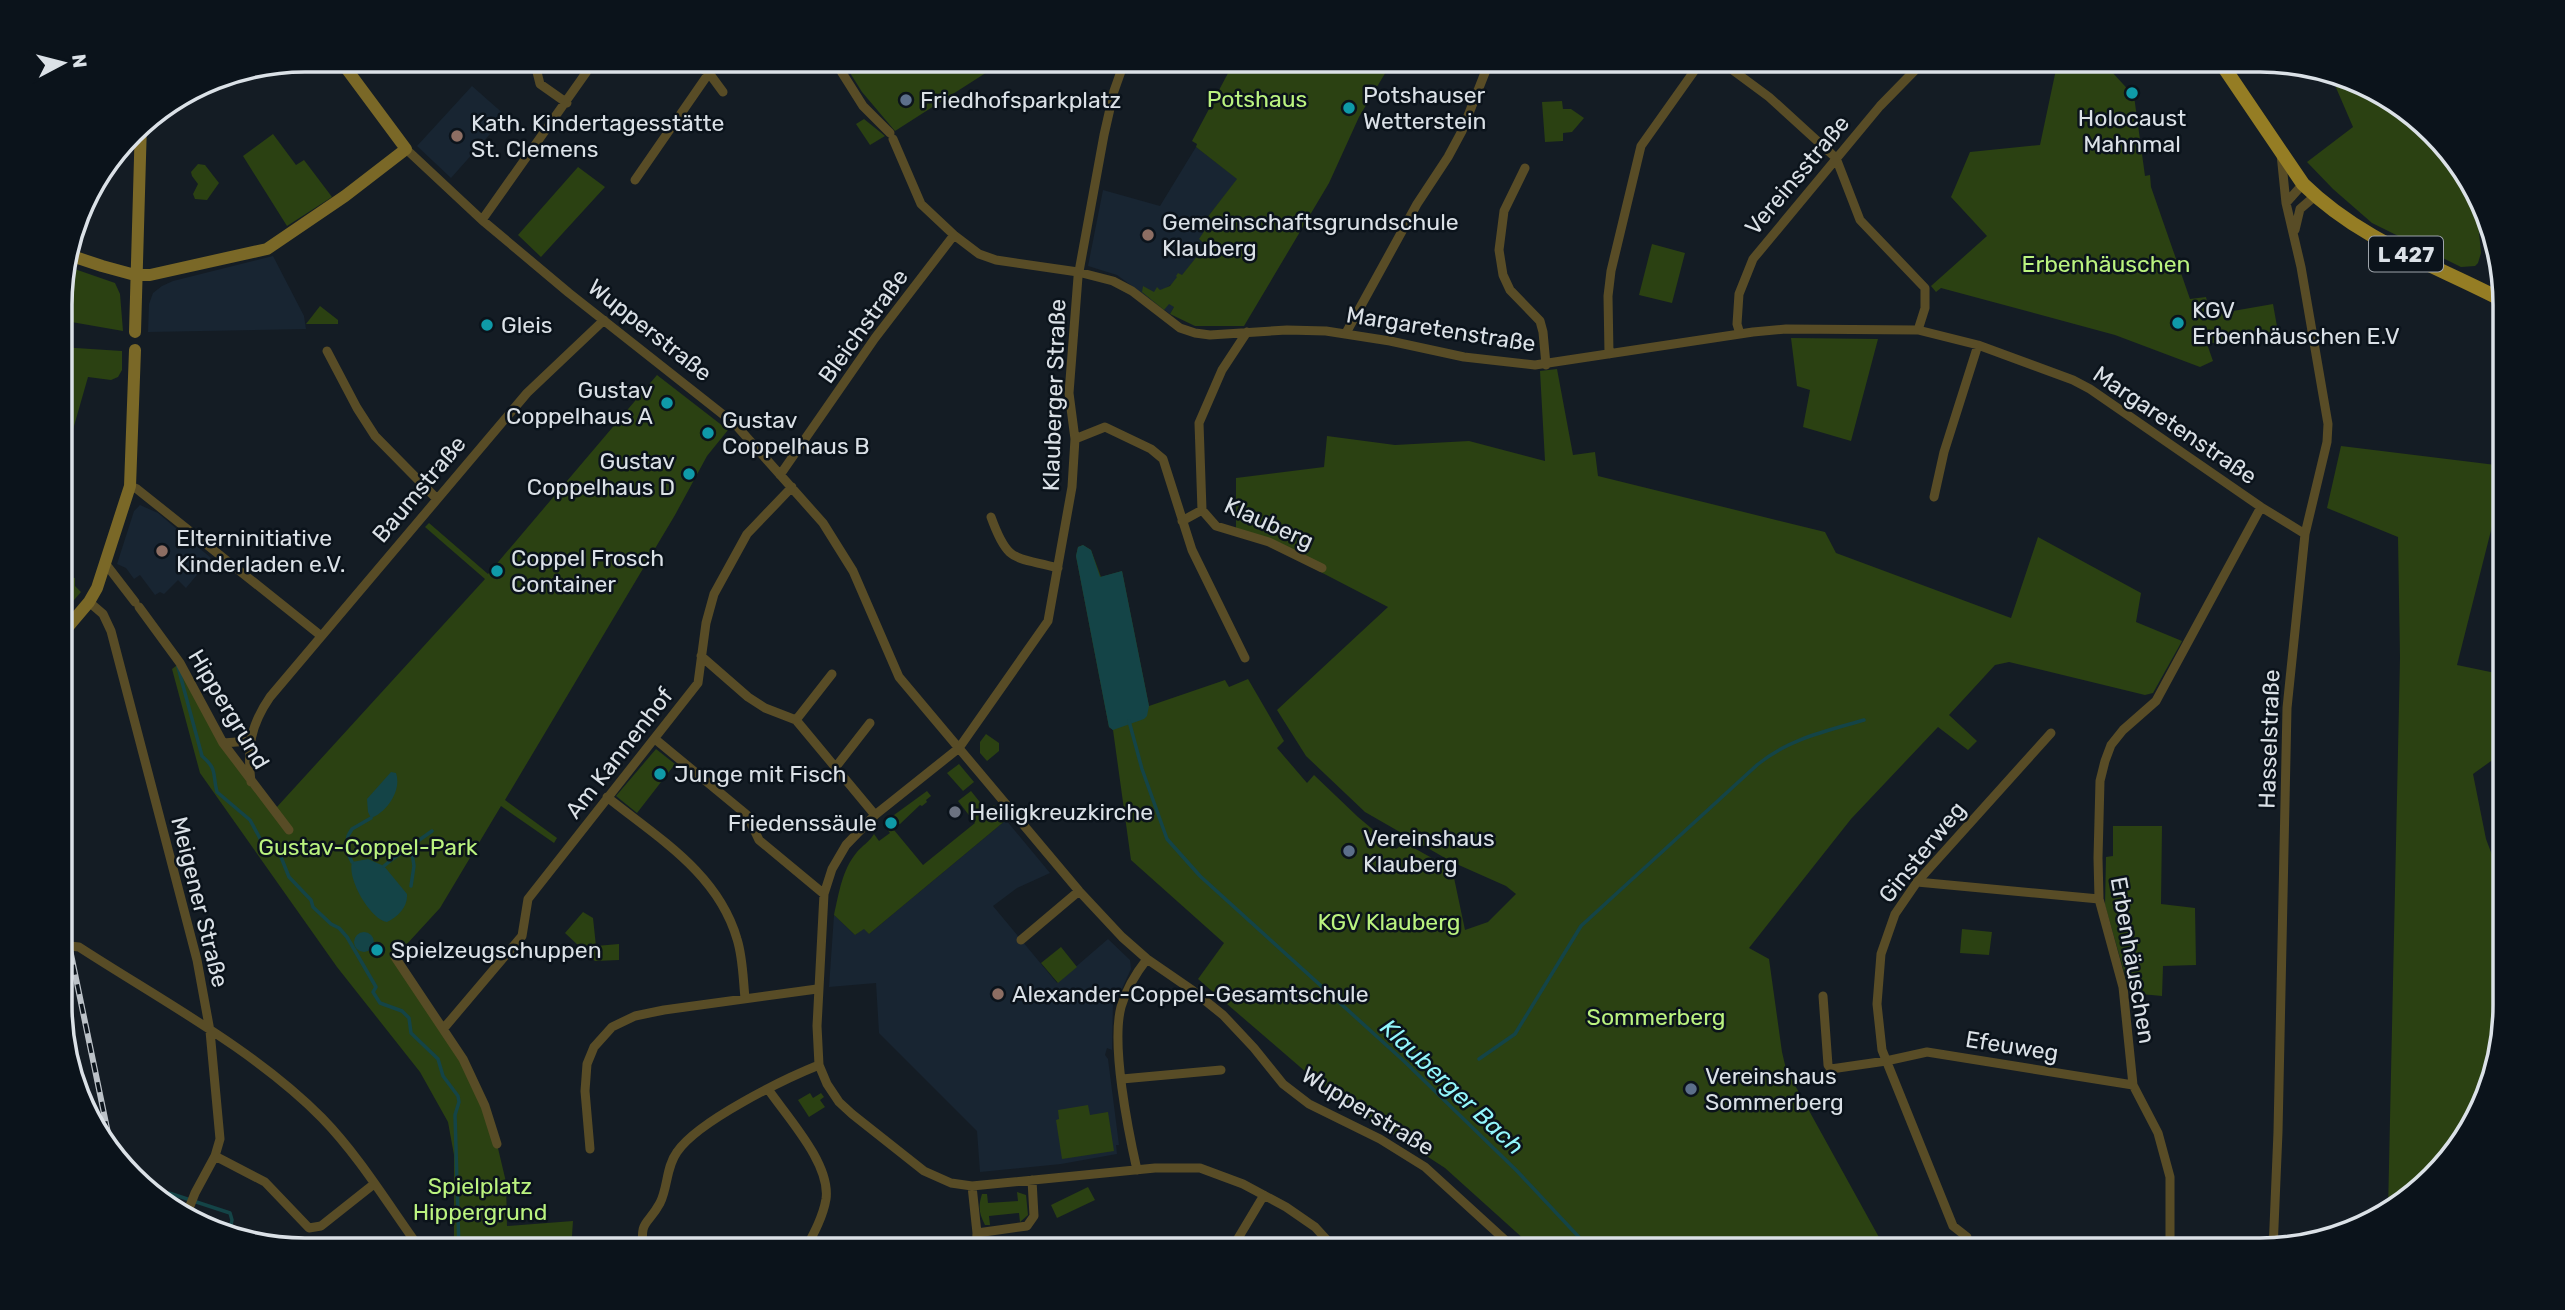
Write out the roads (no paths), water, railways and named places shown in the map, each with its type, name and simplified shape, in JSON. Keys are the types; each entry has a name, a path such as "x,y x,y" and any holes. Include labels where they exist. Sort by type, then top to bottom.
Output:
{"main road":[{"name":"L 427","path":"2227,72 2281,153 2315,196 2378,241 2436,266 2492,295"}],"street":[{"name":"Wupperstraße","path":"349,72 406,149 482,220 569,293 724,414 792,487 823,523 853,571 899,677 1079,891 1122,937 1147,959 1223,1015 1283,1084 1309,1104 1369,1133 1425,1167 1503,1238"},
{"path":"537,72 540,84 567,103"},
{"path":"482,220 587,72"},
{"name":"Margaretenstraße","path":"842,72 863,106 891,136 921,204 979,254 996,260 1079,271 1114,281 1132,291 1180,328 1195,333 1210,335 1287,330 1346,333 1464,357 1546,365 1786,329 1918,330 1978,345 2073,380 2305,534"},
{"name":"Klauberger Straße","path":"819,1065 817,989 824,894 842,851 875,815 959,748 1048,621 1072,487 1075,439 1069,393 1079,271 1104,135 1121,72"},
{"path":"1346,333 1417,204 1448,158 1462,131 1485,72"},
{"path":"1609,354 1608,296 1611,271 1641,146 1693,72"},
{"path":"1735,72 1769,97 1836,158 1860,220 1925,288 1925,308 1918,330"},
{"name":"Vereinsstraße","path":"1740,334 1737,324 1739,294 1753,259 1880,106 1913,72"},
{"path":"635,180 709,73 723,92"},
{"path":"135,332 140,140"},
{"path":"77,257 135,275 164,273 267,249 345,196 406,149"},
{"name":"Hasselstraße","path":"2274,1238 2287,708 2305,534 2327,442 2328,424 2286,203 2281,153"},
{"path":"1525,168 1504,211 1499,250 1503,275 1510,290 1540,321 1544,332 1546,365"},
{"path":"2286,203 2303,184"},
{"path":"2294,235 2300,209 2315,196"},
{"name":"Bleichstraße","path":"780,475 870,345 954,235"},
{"name":"Baumstraße","path":"250,741 260,710 320,635 527,393 604,320"},
{"name":"Klauberg","path":"1247,332 1222,370 1199,423 1202,510 1216,526 1269,542 1322,568"},
{"path":"1934,497 1944,452 1978,345"},
{"path":"72,622 89,602 130,486 135,351"},
{"path":"327,351 375,436 437,499"},
{"path":"1075,439 1105,426 1158,454 1166,465 1192,550 1245,658"},
{"path":"130,486 199,537 320,635"},
{"name":"Am Kannenhof","path":"444,1028 522,936 528,899 698,683 706,623 714,593 747,534 792,487"},
{"name":"Erbenhäuschen","path":"2170,1238 2170,1177 2158,1133 2133,1085 2123,987 2099,900 2100,781 2111,745 2133,720 2156,701 2261,507"},
{"name":"Klauberg","path":"1182,521 1202,510"},
{"path":"991,517 1007,552 1026,561 1058,568"},
{"name":"Hippergrund","path":"105,563 180,663 223,743 289,830"},
{"name":"Meigener Straße","path":"89,602 103,614 111,631 197,960 210,1031 220,1125 215,1156 189,1207"},
{"path":"701,656 748,697 765,708 796,720 875,815"},
{"path":"796,720 832,674"},
{"path":"835,768 870,723"},
{"name":"Ginsterweg","path":"1967,1237 1953,1226 1886,1061 1877,1020 1879,967 1890,924 1917,882 2051,733"},
{"path":"655,739 747,815 759,840 824,894"},
{"path":"223,743 250,741 251,782"},
{"path":"607,797 689,863 713,889 737,940 745,998"},
{"path":"1917,882 2099,900"},
{"path":"1021,940 1079,891"},
{"path":"72,946 79,947 210,1031 312,1109 342,1141 412,1238"},
{"path":"394,957 444,1028 474,1079 497,1144"},
{"path":"1136,1170 1118,1038 1121,1009 1131,983 1147,959"},
{"path":"590,1149 586,1074 592,1051 607,1031 621,1021 641,1015 745,998 817,989"},
{"path":"1823,996 1828,1065 1831,1069 1886,1061"},
{"name":"Efeuweg","path":"1886,1061 1935,1052 2133,1085"},
{"path":"642,1238 641,1231 647,1218 661,1201 678,1149 701,1129 768,1089 819,1065 839,1102 931,1175 958,1185 972,1186 1183,1166 1200,1167 1217,1172 1264,1195 1315,1227 1325,1238"},
{"path":"1122,1079 1221,1070"},
{"path":"768,1089 814,1157 824,1178 825,1204 810,1238"},
{"path":"215,1156 265,1182 309,1228 321,1226 374,1184"},
{"path":"978,1233 1027,1226 1034,1216 1032,1180"},
{"path":"972,1186 977,1238"},
{"path":"1238,1238 1264,1195"}],"waterway":[{"path":"178,667 202,756 212,769 217,792 250,820 262,842 273,847 281,857 289,877 311,900 313,907 347,937 376,987 373,992 380,1003 402,1011 409,1018 411,1033 438,1059 443,1076 458,1096 455,1115 459,1238"},
{"path":"1479,1059 1515,1034 1581,926 1757,765 1794,742 1864,720"},
{"name":"Klauberger Bach","path":"1129,721 1142,769 1167,839 1200,876 1405,1062 1517,1171 1580,1238"},
{"path":"349,834 352,829 371,818"},
{"path":"391,860 432,831"},
{"path":"348,836 346,849 352,862"},
{"path":"411,846 414,866 411,886"},
{"path":"384,866 390,861"},
{"path":"169,1193 230,1213 231,1226"}],"railway":[{"path":"72,959 107,1128"}],"place":[{"name":"Holocaust Mahnmal","path":"2132,93"},
{"name":"Friedhofsparkplatz","path":"906,100"},
{"name":"Potshauser Wetterstein","path":"1349,108"},
{"name":"Kath. Kindertagesstätte St. Clemens","path":"457,136"},
{"name":"Gemeinschaftsgrundschule Klauberg","path":"1148,235"},
{"name":"KGV Erbenhäuschen E.V","path":"2178,323"},
{"name":"Gleis","path":"487,325"},
{"name":"Gustav Coppelhaus A","path":"667,403"},
{"name":"Gustav Coppelhaus B","path":"708,433"},
{"name":"Gustav Coppelhaus D","path":"689,474"},
{"name":"Elterninitiative Kinderladen e.V.","path":"162,551"},
{"name":"Coppel Frosch Container","path":"497,571"},
{"name":"Junge mit Fisch","path":"660,774"},
{"name":"Heiligkreuzkirche","path":"955,812"},
{"name":"Friedenssäule","path":"891,823"},
{"name":"Vereinshaus Klauberg","path":"1349,851"},
{"name":"Spielzeugschuppen","path":"377,950"},
{"name":"Alexander-Coppel-Gesamtschule","path":"998,994"},
{"name":"Vereinshaus Sommerberg","path":"1691,1089"}],"park label":[{"name":"Potshaus","path":"1257,99"},
{"name":"Gustav-Coppel-Park","path":"368,847"},
{"name":"KGV Klauberg","path":"1389,922"},
{"name":"Sommerberg","path":"1656,1017"},
{"name":"Spielplatz Hippergrund","path":"480,1199"}]}
